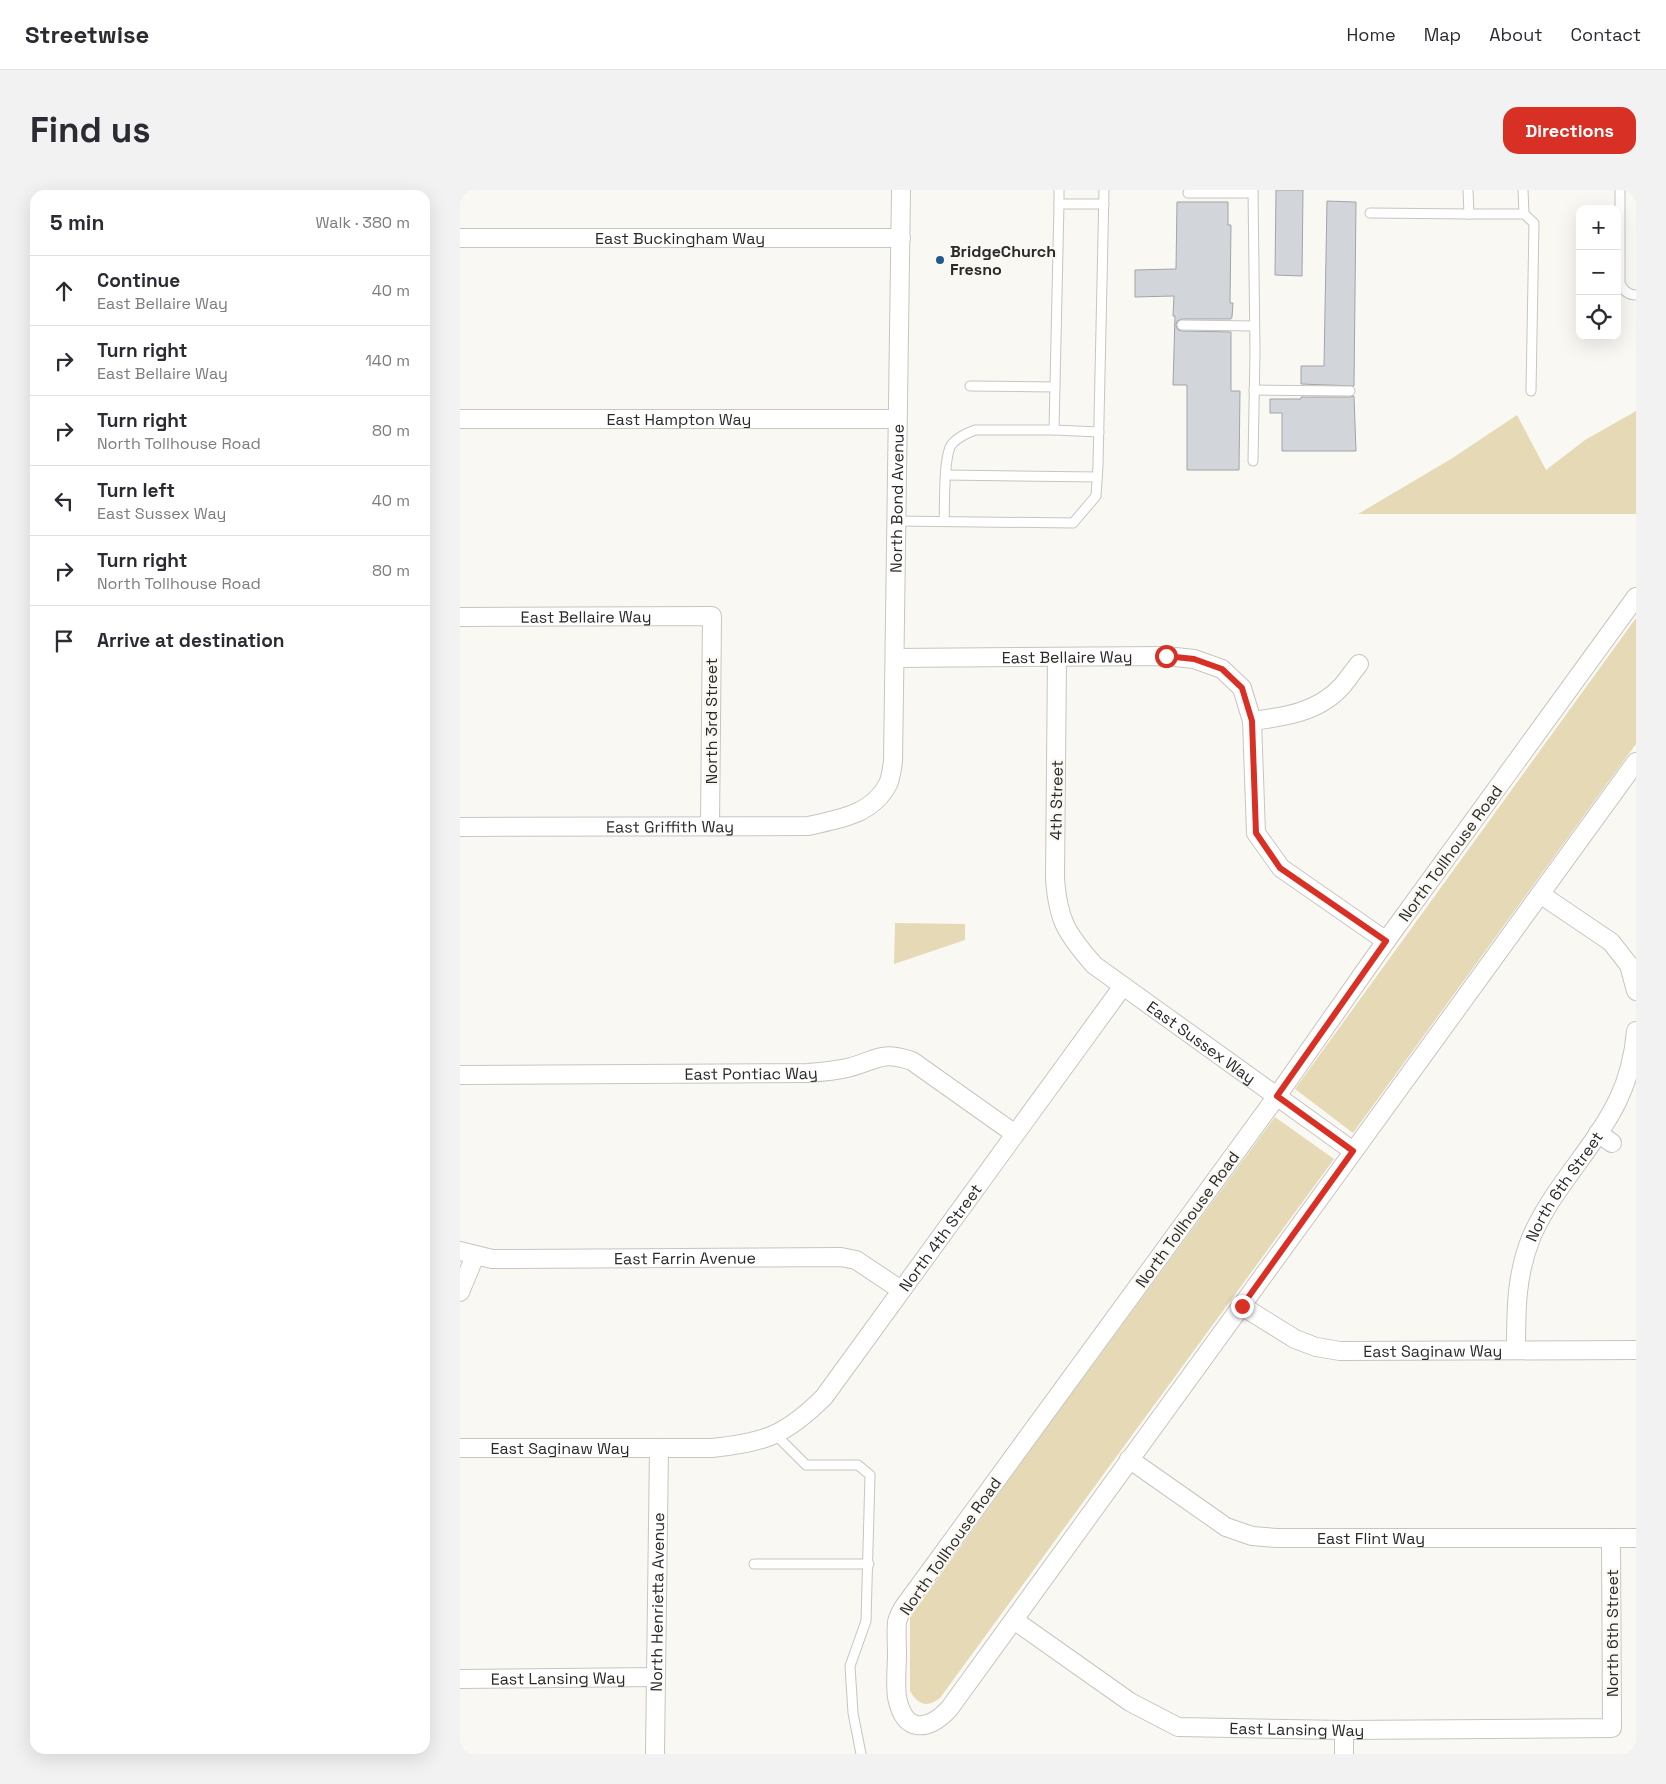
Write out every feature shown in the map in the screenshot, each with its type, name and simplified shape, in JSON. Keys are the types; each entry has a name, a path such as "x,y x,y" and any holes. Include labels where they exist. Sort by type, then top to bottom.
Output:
{"street":[{"name":"North Bond Avenue","path":"876,802 889,783 893,761 902,190"},
{"name":"East Buckingham Way","path":"460,238 901,238"},
{"name":"East Hampton Way","path":"460,419 898,419"},
{"name":"North Tollhouse Road","path":"1636,597 1386,941 1277,1096 903,1608 897,1622 897,1696 907,1720 915,1725 926,1726 939,1719 949,1709 1636,762"},
{"name":"East Bellaire Way","path":"460,618 712,616"},
{"name":"North 3rd Street","path":"710,826 712,616"},
{"name":"East Bellaire Way","path":"895,658 1166,656 1194,659 1222,669 1242,688 1252,721 1256,833 1280,868 1386,941"},
{"name":"4th Street","path":"1058,657 1055,879 1057,902 1064,926 1073,940 1094,965 1123,986"},
{"path":"1252,721 1307,710 1327,700 1342,686 1359,664"},
{"name":"East Griffith Way","path":"460,828 808,826 847,817 876,802"},
{"path":"1540,894 1611,942 1629,965 1636,991"},
{"name":"East Sussex Way","path":"1123,986 1353,1151"},
{"name":"North 4th Street","path":"659,1448 712,1448 746,1445 776,1435 803,1418 824,1397 1123,986"},
{"name":"North 6th Street","path":"1516,1350 1516,1298 1520,1272 1531,1239 1546,1208 1605,1138 1606,1121 1629,1071 1636,1031"},
{"name":"East Pontiac Way","path":"460,1075 808,1073 850,1068 883,1056 898,1056 912,1061 1015,1134"},
{"path":"460,1292 467,1253"},
{"name":"East Farrin Avenue","path":"467,1253 492,1259 841,1258 856,1260 901,1290"},
{"name":"East Saginaw Way","path":"1242,1306 1295,1340 1316,1348 1340,1351 1636,1350"},
{"name":"East Saginaw Way","path":"460,1448 659,1448"},
{"name":"North Henrietta Avenue","path":"656,1754 659,1448"},
{"name":"East Flint Way","path":"1129,1459 1226,1527 1252,1536 1277,1538 1636,1538"},
{"name":"North 6th Street","path":"1612,1538 1612,1728"},
{"name":"East Lansing Way","path":"1014,1620 1130,1702 1178,1727 1344,1730 1612,1728"},
{"name":"East Lansing Way","path":"460,1679 656,1678"},
{"path":"1344,1730 1344,1754"}],"lane":[{"path":"1054,430 1058,190"},
{"path":"896,521 1073,523 1096,496 1104,190"},
{"path":"1468,190 1469,214"},
{"path":"1523,190 1524,214"},
{"path":"1620,190 1620,283 1623,290 1631,295 1636,295"},
{"path":"1188,193 1253,191 1253,461"},
{"path":"1058,204 1104,204"},
{"path":"1370,214 1524,214 1534,223 1531,391"},
{"path":"1182,325 1254,326"},
{"path":"970,386 1055,388"},
{"path":"1254,390 1350,391"},
{"path":"944,521 947,454 952,444 965,434 975,430 1099,432"},
{"path":"946,475 1097,477"},
{"path":"776,1435 806,1465 858,1465 870,1475 866,1621 850,1666 853,1713 861,1754"},
{"path":"754,1564 869,1564"}],"shaded area":[{"path":"1636,411 1636,514 1358,514 1451,459 1517,415 1546,470 1585,440"},
{"path":"1636,618 1636,744 1353,1133 1295,1089"},
{"path":"895,923 965,924 965,940 894,964"},
{"path":"1275,1117 1334,1159 940,1698 931,1703 923,1704 910,1691 910,1617"}],"building":[{"path":"1276,190 1303,190 1302,276 1275,275"},
{"path":"1327,201 1356,202 1354,386 1301,384 1301,366 1324,366"},
{"path":"1177,202 1228,202 1228,225 1231,225 1230,303 1233,303 1232,317 1231,319 1182,319 1177,321 1176,325 1178,330 1182,331 1231,332 1231,391 1240,391 1239,470 1187,470 1187,385 1173,385 1174,296 1135,297 1135,270 1176,269"},
{"path":"1354,396 1356,451 1282,451 1282,413 1270,413 1270,399"}],"place":[{"name":"BridgeChurch Fresno","path":"940,260"}],"route":[{"path":"1166,656 1194,659 1222,669 1242,688 1252,721 1256,833 1280,868 1386,941 1277,1096 1353,1151 1242,1306"}]}
